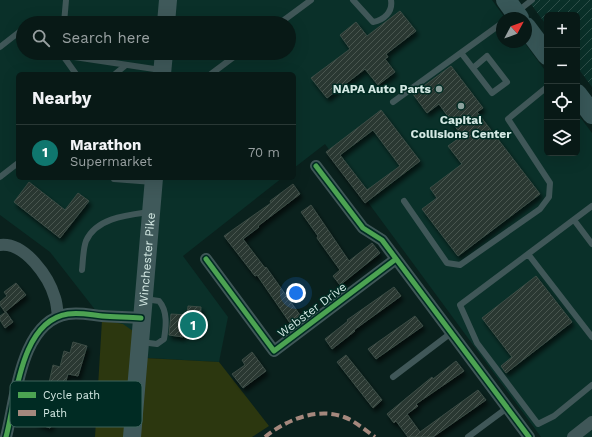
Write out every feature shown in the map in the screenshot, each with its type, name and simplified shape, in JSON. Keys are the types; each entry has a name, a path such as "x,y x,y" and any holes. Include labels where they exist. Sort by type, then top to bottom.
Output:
{"main road":[{"path":"167,16 168,0"},
{"path":"532,38 544,52"},
{"name":"Winchester Pike","path":"137,381 154,180"},
{"name":"Winchester Pike","path":"132,437 133,427"}],"street":[{"path":"316,166 363,228 382,240 529,437"},
{"path":"0,245 12,246 18,249 39,267 56,300 58,316"},
{"name":"Webster Drive","path":"206,259 274,351 396,259"},
{"path":"19,381 24,362 36,335 43,327 58,316 79,313 142,318"},
{"path":"6,437 10,420"},
{"path":"573,437 592,422"}],"lane":[{"path":"65,16 66,0"},
{"path":"289,16 311,0"},
{"path":"353,0 373,22 381,20 387,15 392,7 391,0"},
{"path":"518,12 532,0"},
{"path":"393,102 496,29"},
{"path":"0,47 16,34"},
{"path":"462,54 492,93 507,82 487,56 473,68"},
{"path":"66,60 74,72"},
{"path":"96,60 126,65 163,66"},
{"path":"214,72 230,60"},
{"path":"117,72 126,65"},
{"path":"404,201 448,263 460,265 540,209 549,196 550,183 508,119 544,89"},
{"path":"0,177 16,165"},
{"path":"592,206 460,305 477,343 538,424 554,416 592,385"},
{"path":"82,270 86,242 97,227 115,218 151,212"},
{"path":"574,220 592,244"},
{"path":"528,254 592,337"},
{"path":"140,342 157,344 164,339 166,327 164,306 159,300 144,299"},
{"path":"586,329 592,325"},
{"path":"393,377 451,333"},
{"path":"468,437 507,408"}],"shaded area":[{"path":"0,0 492,0 501,12 496,12 496,48 528,48 544,69 544,156 580,156 580,117 592,133 592,437 541,437 325,144 296,166 296,72 16,72 16,180 279,180 183,256 228,317 219,362 132,357 50,252 0,215"},
{"path":"528,0 592,0 592,87 580,71 580,12 544,12 544,22"}],"green space":[{"path":"102,320 123,324 133,331 129,381 98,381"},
{"path":"145,358 219,362 269,426 252,437 139,437 140,427 142,427 142,398"},
{"path":"96,427 126,427 125,437 95,437"}],"building":[{"path":"400,11 416,31 386,54 388,57 385,59 395,72 378,85 365,69 327,98 311,78 350,49 340,35 356,22 367,36"},
{"path":"451,66 483,108 477,112 540,194 458,256 422,209 437,198 430,188 462,164 448,146 462,136 439,104 427,113 413,94"},
{"path":"381,110 420,161 365,203 326,152","holes":["373,130 400,166 367,190 340,155"]},
{"path":"29,182 65,210 78,193 89,201 60,238 14,202"},
{"path":"293,184 300,194 243,239 265,268 266,267 300,315 290,323 257,275 255,276 224,236 271,203 270,201"},
{"path":"311,205 349,261 372,243 380,253 340,285 333,276 340,270 317,238 318,236 301,212"},
{"path":"536,276 572,322 506,373 501,366 512,357 482,318"},
{"path":"16,283 26,295 5,312 0,305 0,302 7,296 4,292"},
{"path":"394,287 401,296 354,330 355,331 332,349 325,339 348,321 347,320"},
{"path":"188,306 201,307 199,333 183,332 183,337 169,335 171,314 187,315"},
{"path":"6,312 13,322 5,328 0,320 0,316"},
{"path":"415,316 423,326 376,359 368,349"},
{"path":"73,342 87,346 78,376 68,374 66,381 49,381 53,365 60,367 64,351 70,353"},
{"path":"252,352 266,371 243,388 232,374 245,365 242,360"},
{"path":"346,355 382,400 373,408 337,362"},
{"path":"456,361 464,371 416,404 418,406 407,414 420,432 478,390 486,400 433,437 408,437 396,421 394,423 387,414 432,377 433,379"}],"marked path":[{"path":"265,437 282,425 313,414 334,414 344,417 356,423 375,437"}],"cycle path":[{"path":"316,166 363,228 382,240 529,437"},
{"path":"206,259 274,351 396,259"},
{"path":"18,381 30,346 39,331 52,320 68,314 77,313 141,318"},
{"path":"6,437 10,418"}],"place":[{"name":"NAPA Auto Parts","path":"439,89"},
{"name":"Capital Collisions Center","path":"461,106"},
{"name":"Marathon","path":"193,325"}]}
